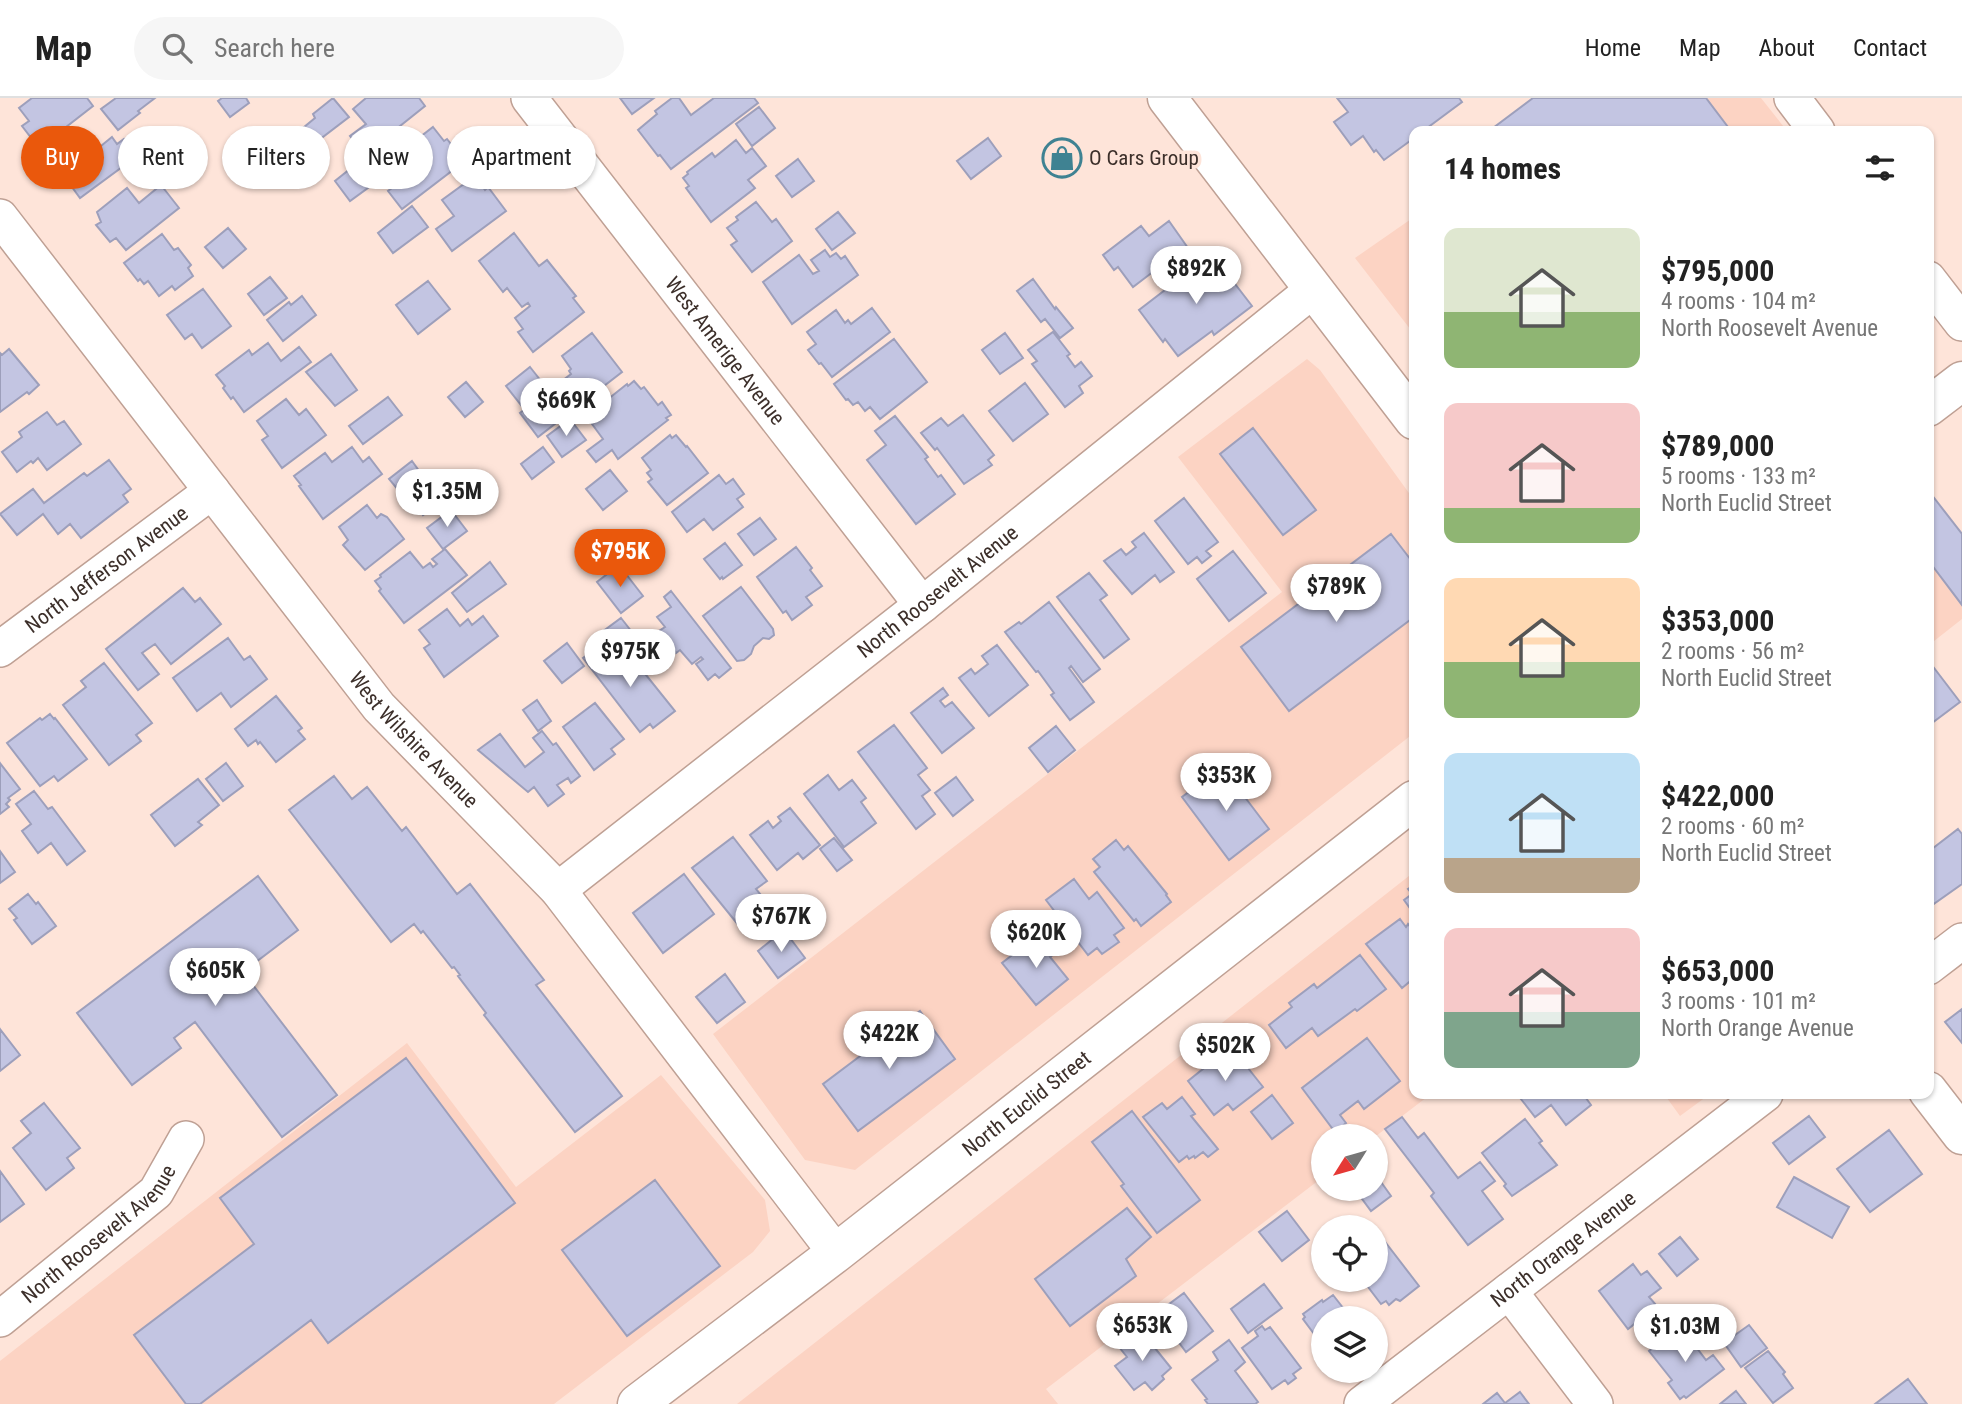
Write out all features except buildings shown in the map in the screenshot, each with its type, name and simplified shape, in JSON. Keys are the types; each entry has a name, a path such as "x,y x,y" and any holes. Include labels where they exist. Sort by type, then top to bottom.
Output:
{"main road":[{"path":"1167,98 1409,413"},
{"path":"1934,402 1962,381"},
{"name":"North Euclid Street","path":"638,1404 1409,804"},
{"path":"1934,1099 1962,1135"}],"street":[{"name":"West Amerige Avenue","path":"529,98 922,605"},
{"path":"1792,98 1813,126"},
{"name":"West Wilshire Avenue","path":"0,217 379,707 558,890 836,1252"},
{"path":"1934,287 1962,323"},
{"name":"North Roosevelt Avenue","path":"558,890 922,605 1314,289"},
{"name":"North Jefferson Avenue","path":"0,649 212,491"},
{"path":"1934,962 1962,941"},
{"name":"North Orange Avenue","path":"1362,1404 1758,1099"},
{"name":"North Roosevelt Avenue","path":"0,1320 156,1192 186,1139"},
{"path":"1508,1291 1595,1404"}],"shaded area":[{"path":"1583,98 1761,98 1783,126 1543,126"},
{"path":"1409,220 1409,328 1355,258"},
{"path":"1307,359 1320,370 1409,493 1409,737 855,1170 805,1160 713,1034 1282,592 1178,457"},
{"path":"1934,568 1962,605 1962,619 1934,641"},
{"path":"1409,876 1409,1099 1424,1099 1388,1127 1388,1124 1311,1124 1311,1186 1046,1389 1058,1404 737,1404"},
{"path":"407,1043 516,1187 661,1075 765,1200 770,1231 753,1252 554,1404 0,1404 0,1361"},
{"path":"1668,1099 1703,1099 1680,1116"}],"place":[{"name":"O Cars Group","path":"1062,158"}]}
